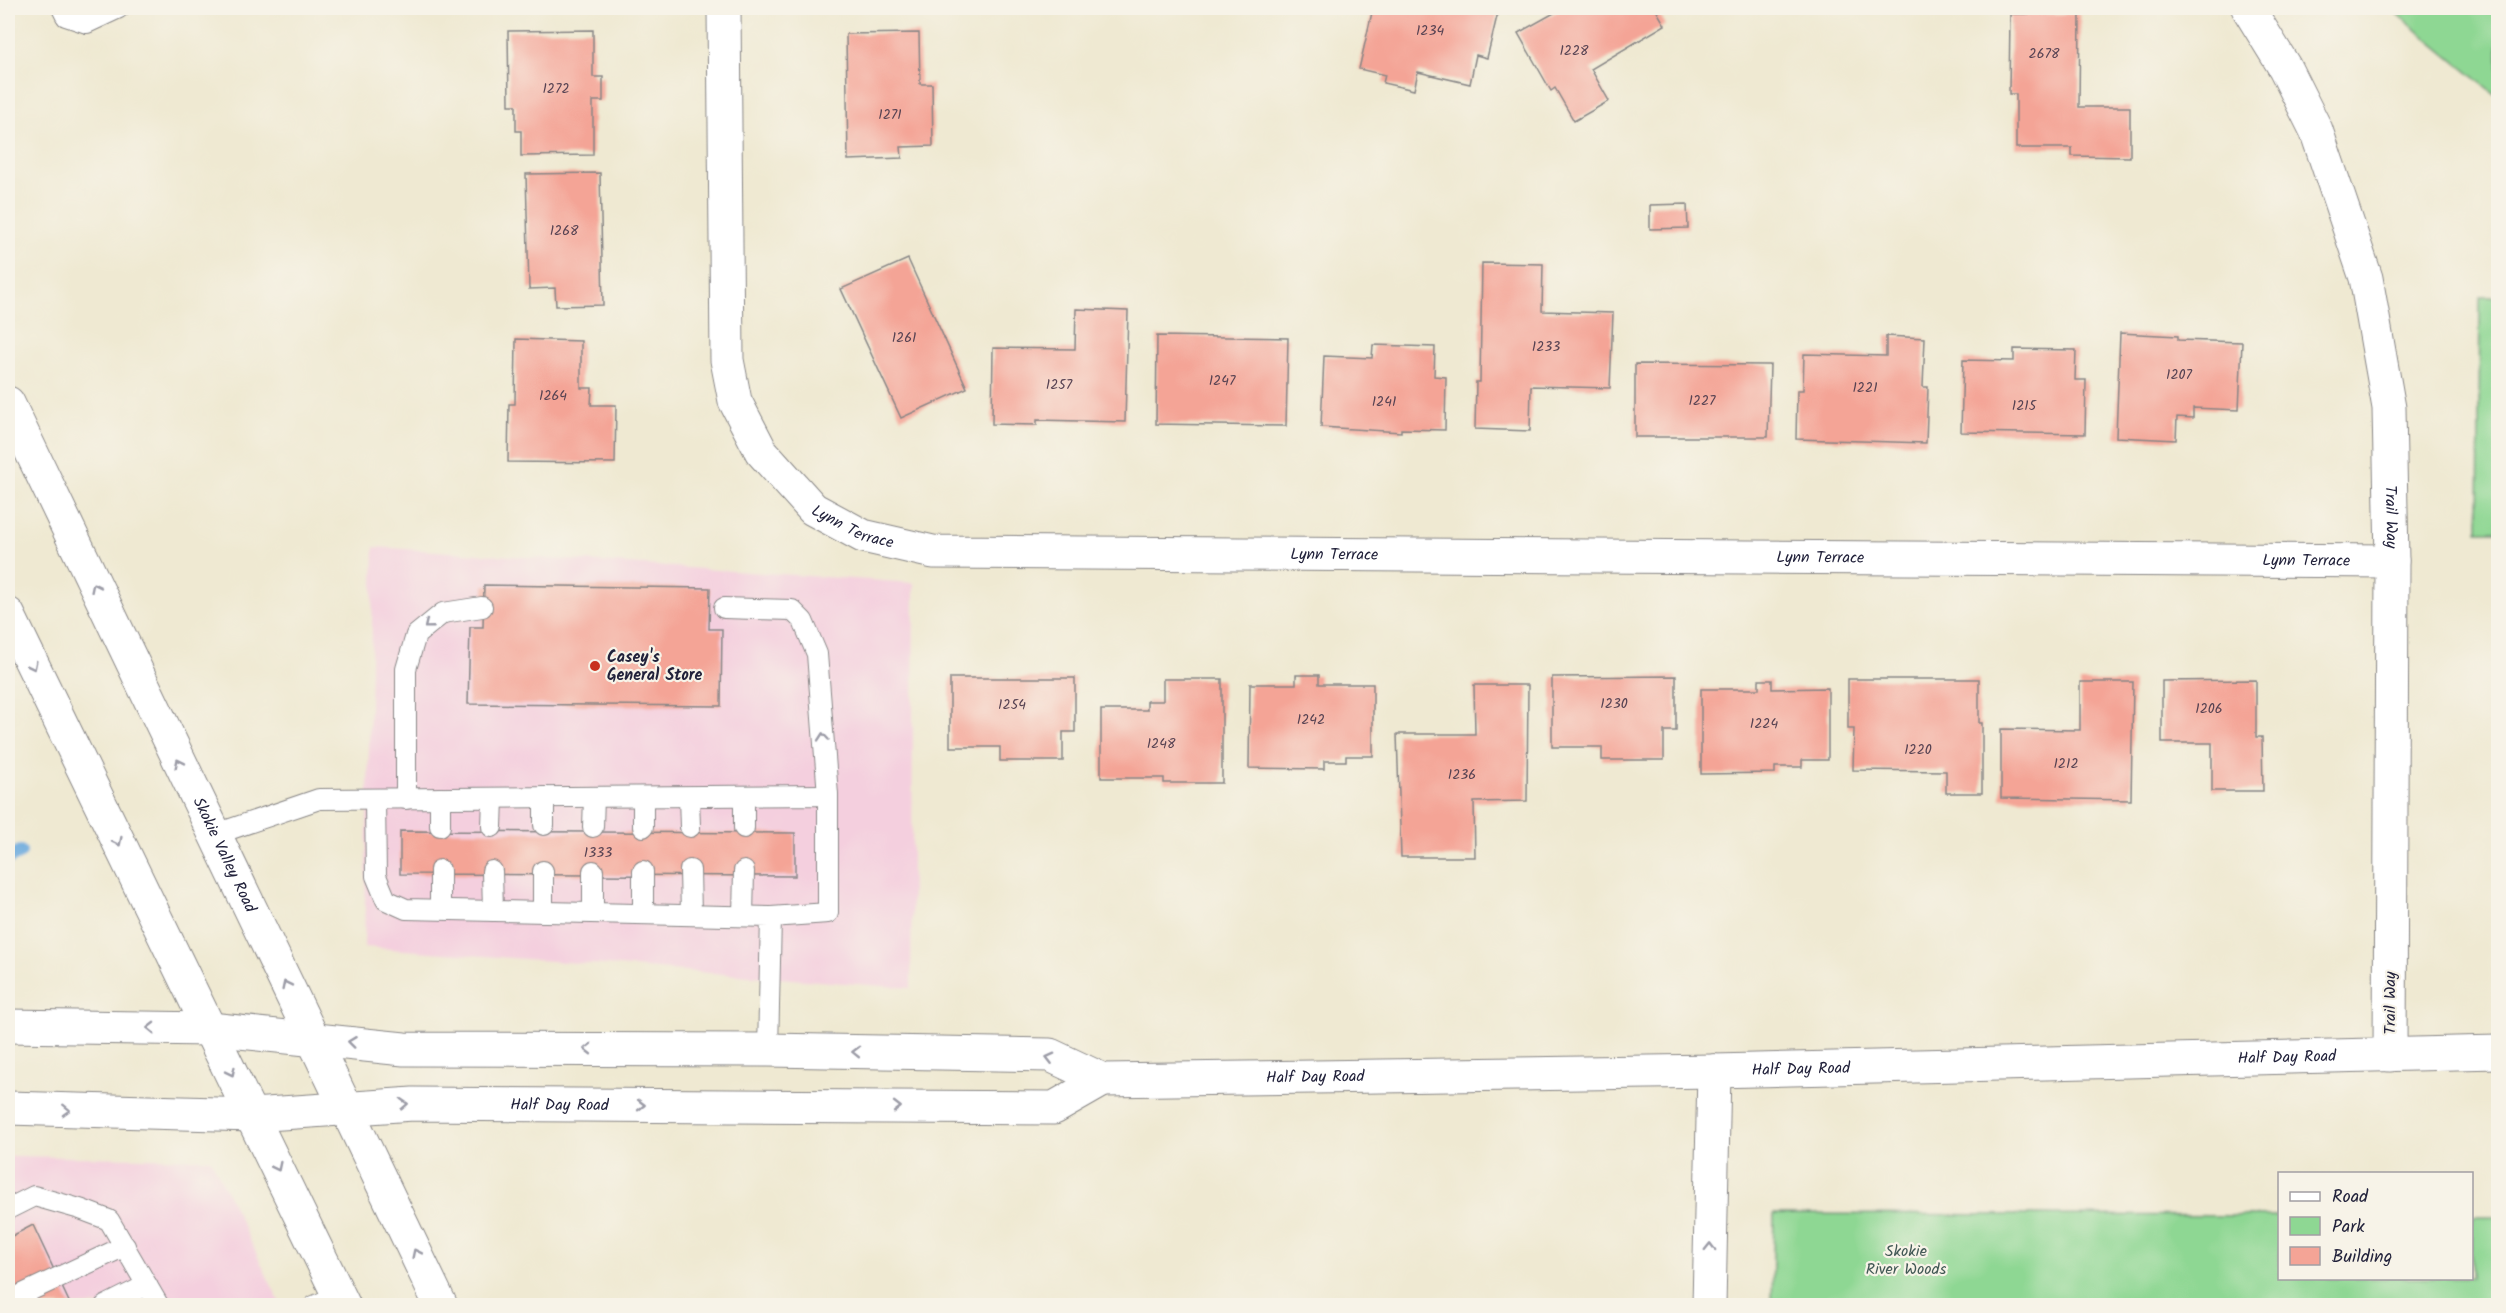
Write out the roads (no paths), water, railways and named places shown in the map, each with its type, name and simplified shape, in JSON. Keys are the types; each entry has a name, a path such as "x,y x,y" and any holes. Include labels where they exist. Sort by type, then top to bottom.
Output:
{"main road":[{"name":"Lynn Terrace","path":"724,8 727,360 735,401 761,451 813,509 862,536 933,552 2392,561"},
{"name":"Trail Way","path":"2248,8 2284,68 2316,130 2366,278 2389,408 2392,561 2390,1055"},
{"name":"Skokie Valley Road","path":"8,403 213,835 441,1305"},
{"path":"8,614 252,1115 332,1302"},
{"name":"Half Day Road","path":"8,1026 210,1029 404,1049 768,1050 1050,1055 1103,1080 1714,1071 2499,1052"},
{"path":"1709,1305 1714,1071"},
{"name":"Half Day Road","path":"8,1108 252,1115 413,1104 1054,1108 1103,1080"}],"lane":[{"path":"62,8 66,16 87,23 119,8"},
{"path":"406,799 406,669 416,635 443,613 482,608"},
{"path":"375,799 376,876 386,900 406,909 771,917 828,913 828,795 817,654 803,621 792,610 724,608"},
{"path":"213,835 319,799 828,795"},
{"path":"744,796 744,828"},
{"path":"544,797 544,825"},
{"path":"593,827 594,797"},
{"path":"643,797 643,827"},
{"path":"689,797 690,827"},
{"path":"440,798 440,826"},
{"path":"492,827 493,798"},
{"path":"440,870 440,909"},
{"path":"690,870 691,915"},
{"path":"492,871 493,911"},
{"path":"543,871 543,912"},
{"path":"593,871 593,913"},
{"path":"643,914 644,871"},
{"path":"743,916 744,871"},
{"path":"768,1050 771,917"},
{"path":"8,1209 34,1196 109,1220 159,1305"},
{"path":"8,1301 124,1246"},
{"path":"105,1305 147,1285"}],"waterway":[{"path":"8,858 20,852"}],"place":[{"name":"Casey's General Store","path":"595,666"}],"park label":[{"name":"Skokie River Woods","path":"1906,1260"}]}
